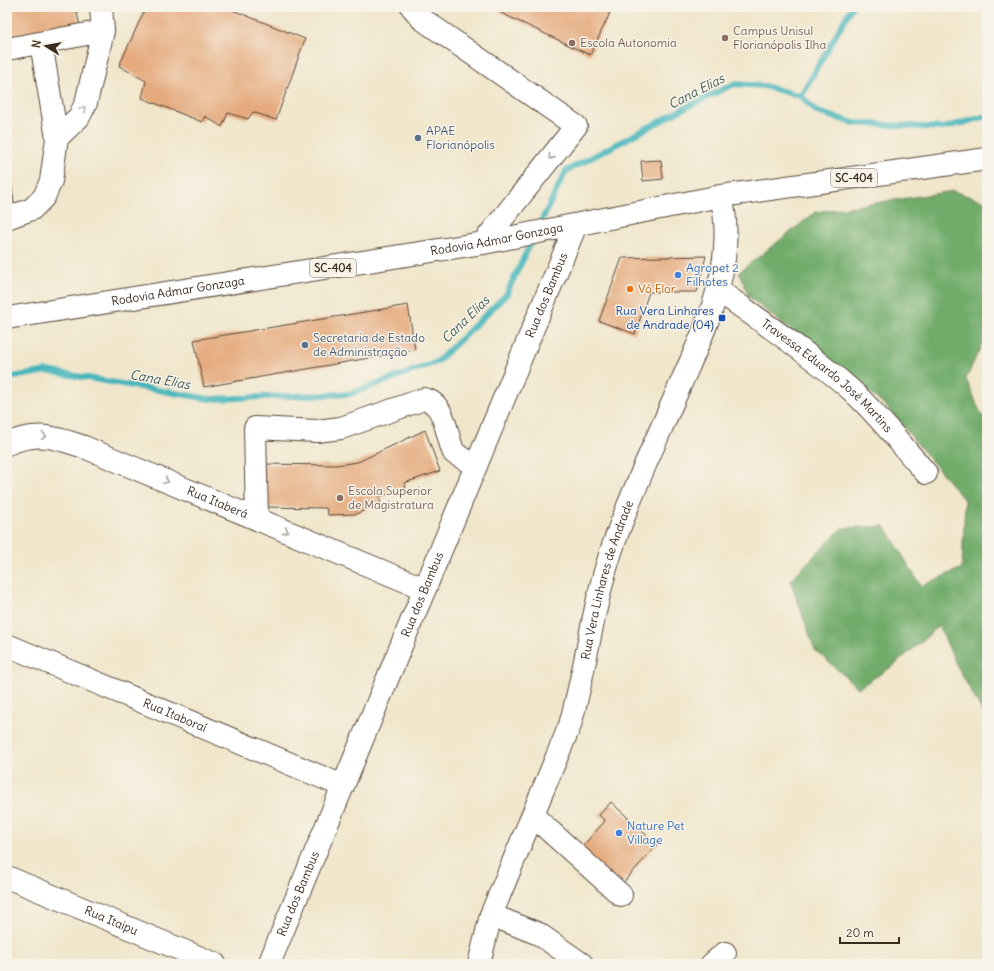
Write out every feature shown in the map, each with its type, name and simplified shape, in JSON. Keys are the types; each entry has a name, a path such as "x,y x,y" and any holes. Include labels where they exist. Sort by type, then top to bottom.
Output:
{"street":[{"path":"57,138 79,117 86,103 103,31 101,7"},
{"path":"412,7 422,19 576,126 483,243"},
{"path":"7,49 103,31"},
{"path":"7,218 32,209 44,197 51,181 57,138 41,43"},
{"name":"Rodovia Admar Gonzaga","path":"7,316 483,243 721,196 982,163"},
{"name":"Rua Vera Linhares de Andrade","path":"478,964 491,915 561,747 577,700 599,594 613,544 697,346 718,290 725,262 727,233 721,196"},
{"name":"Rua dos Bambus","path":"269,964 576,225"},
{"name":"Travessa Eduardo José Martins","path":"718,290 815,361 850,390 875,414 926,473"},
{"path":"257,519 255,428 317,431 341,428 424,399 436,404 445,422 454,453 476,466"},
{"name":"Rua Itaberá","path":"7,444 23,437 37,435 57,438 84,447 425,589"},
{"name":"Rua Itaboraí","path":"7,646 343,786"},
{"path":"533,816 622,895"},
{"name":"Rua Itaipu","path":"7,877 216,964"},
{"path":"491,915 539,934 582,964"}],"green space":[{"path":"953,191 987,202 987,333 966,379 981,414 987,421 987,720 956,664 939,626 893,666 858,688 815,650 790,580 842,528 885,526 921,586 962,568 965,501 886,406 749,297 739,272 816,212"}],"building":[{"path":"7,7 76,7 80,27 7,43"},
{"path":"146,7 225,7 305,39 276,120 253,112 248,119 228,113 222,127 205,116 202,122 142,98 146,81 119,66"},
{"path":"282,7 294,7 292,11"},
{"path":"501,7 596,7 610,13 590,55 499,12"},
{"path":"7,149 15,210 7,211"},
{"path":"661,160 663,179 643,181 641,161"},
{"name":"Vó Flor","path":"706,256 697,292 649,292 635,334 599,321 622,258"},
{"name":"Secretaria de Estado de Administração","path":"408,305 415,350 204,387 194,340"},
{"path":"425,430 440,471 404,483 406,488 379,497 381,503 356,514 328,515 326,508 261,507 261,464 336,465 358,462"},
{"name":"Nature Pet Village","path":"611,802 657,845 620,886 580,849 605,821 599,815"}],"waterway":[{"path":"801,96 852,7"},
{"name":"Cana Elias","path":"538,228 566,171 685,108 734,84 764,86 801,96 817,112 854,123 943,128 987,116"},
{"name":"Cana Elias","path":"7,378 47,371 209,399 350,394 437,362 506,295 533,238"}],"place":[{"name":"Campus Unisul Florianópolis Ilha","path":"725,38"},
{"name":"Escola Autonomia","path":"572,43"},
{"name":"APAE Florianópolis","path":"418,138"},
{"name":"Agropet 2 Filhotes","path":"678,275"},
{"name":"Vó Flor","path":"630,289"},
{"name":"Rua Vera Linhares de Andrade (04)","path":"722,318"},
{"name":"Secretaria de Estado de Administração","path":"305,345"},
{"name":"Escola Superior de Magistratura","path":"340,498"},
{"name":"Nature Pet Village","path":"619,833"}]}
